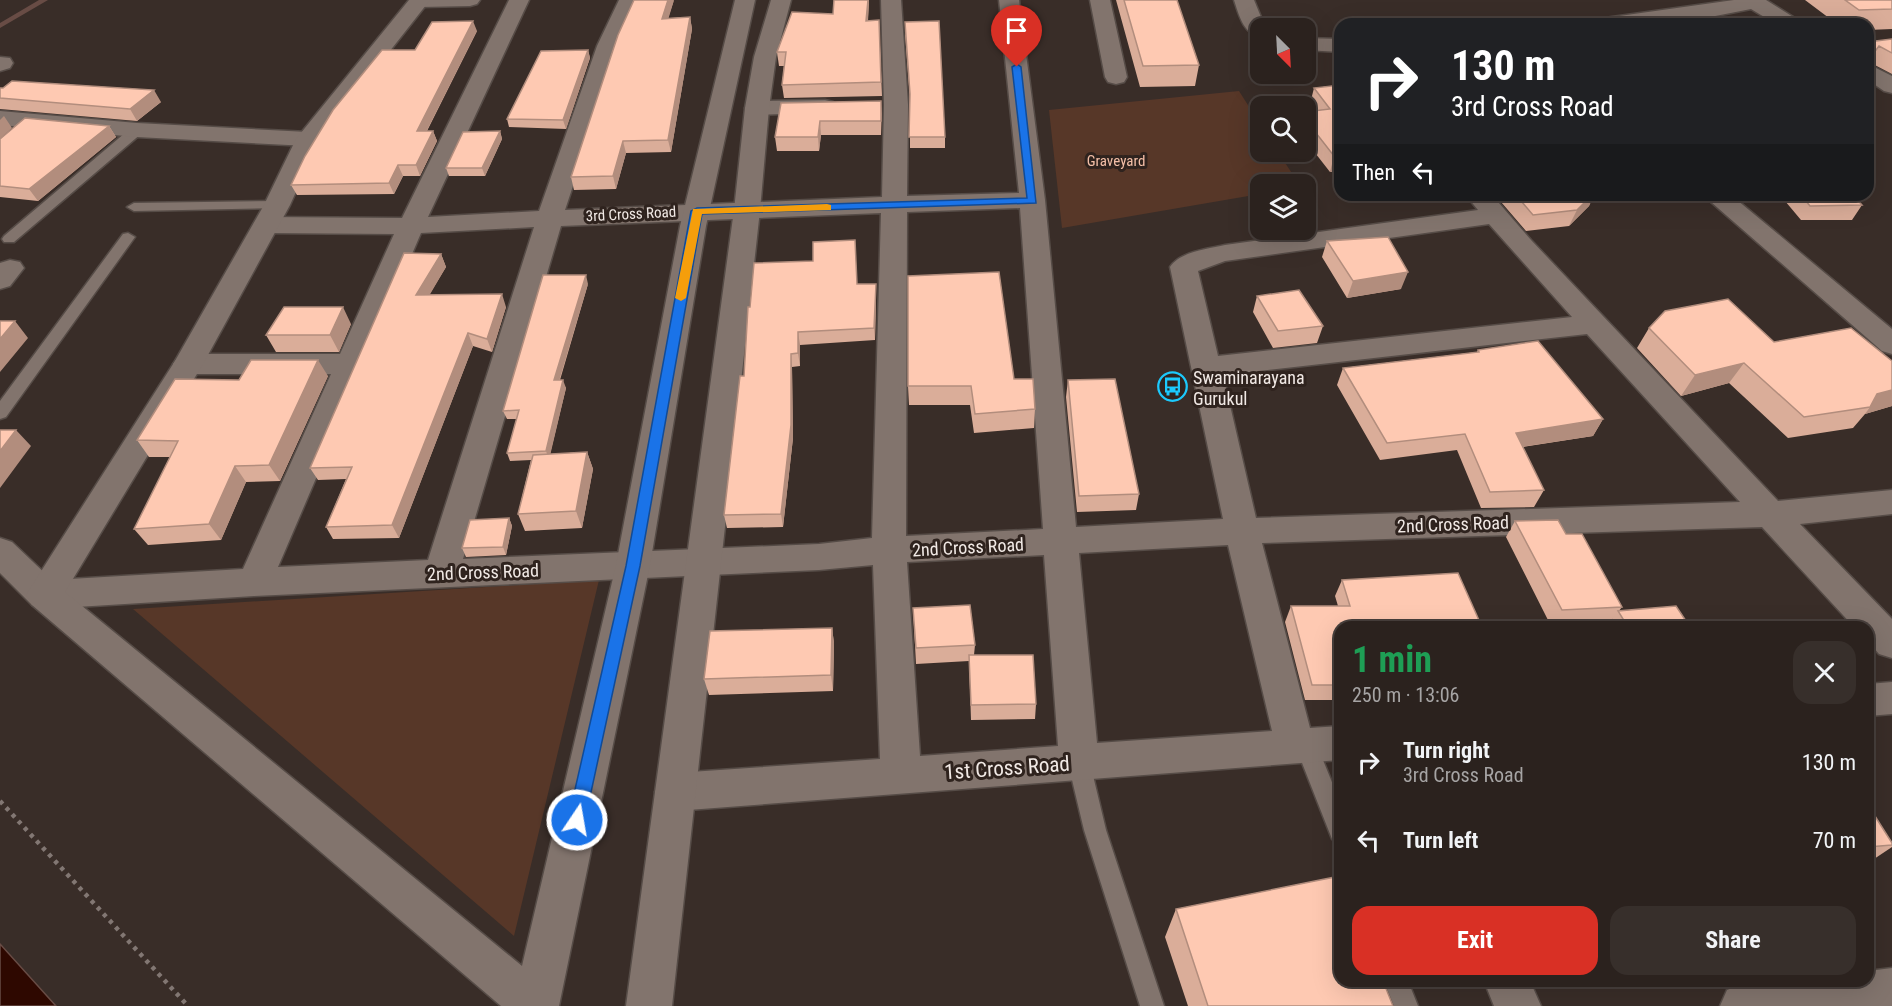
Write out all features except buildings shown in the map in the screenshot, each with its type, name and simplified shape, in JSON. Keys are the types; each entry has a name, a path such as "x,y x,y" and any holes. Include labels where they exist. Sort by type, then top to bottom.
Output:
{"street":[{"path":"44,595 188,364 272,215 308,139 420,1 470,0"},
{"path":"254,582 411,226 519,0"},
{"path":"441,574 550,218 608,46 629,0"},
{"path":"0,551 44,595 536,1006 633,566 697,211 745,0"},
{"path":"649,1006 747,210 757,108 765,57 781,0"},
{"path":"891,0 884,106 893,205 889,550 901,775"},
{"path":"1009,0 1032,201 1079,763"},
{"path":"1100,0 1116,77"},
{"path":"1244,0 1251,18"},
{"path":"1655,18 1705,12 1753,1 1781,18"},
{"path":"1316,45 1334,46"},
{"path":"757,108 849,106"},
{"path":"16,125 308,139"},
{"name":"3rd Cross Road","path":"272,215 411,226 697,211 1032,201"},
{"path":"1723,201 1892,344"},
{"path":"1314,745 1242,531 1184,267 1204,258 1225,253 1488,205 1770,514 1871,621"},
{"path":"1206,367 1595,324"},
{"path":"188,364 350,364"},
{"name":"2nd Cross Road","path":"44,595 254,582 819,557 889,550 1242,531 1770,514 1892,502"},
{"path":"1874,624 1892,643"},
{"path":"1874,700 1892,698"},
{"name":"1st Cross Road","path":"675,792 1314,745"},
{"path":"1509,987 1518,1006"},
{"path":"1743,1006 1892,991"}],"lane":[{"path":"9,239 137,130"},
{"path":"134,207 272,215"},
{"path":"0,413 128,237"},
{"path":"1314,745 1334,811"},
{"path":"1079,763 1095,830 1152,1006"},
{"path":"1398,987 1406,1006"}],"path":[{"path":"0,801 188,1006"}],"green space":[{"name":"Graveyard","path":"1239,91 1250,108 1250,162 1285,162 1292,174 1250,174 1250,196 1062,228 1049,110"},
{"path":"599,580 514,936 133,609"}],"shaded area":[{"path":"0,944 56,1006 0,1006"}],"waterway":[{"path":"0,26 44,0"}],"slow traffic":[{"path":"681,298 697,211 827,207"}],"place":[{"name":"Swaminarayana Gurukul","path":"1172,387"}],"route":[{"path":"577,820 633,566 697,211 1032,201 1017,67"}]}
